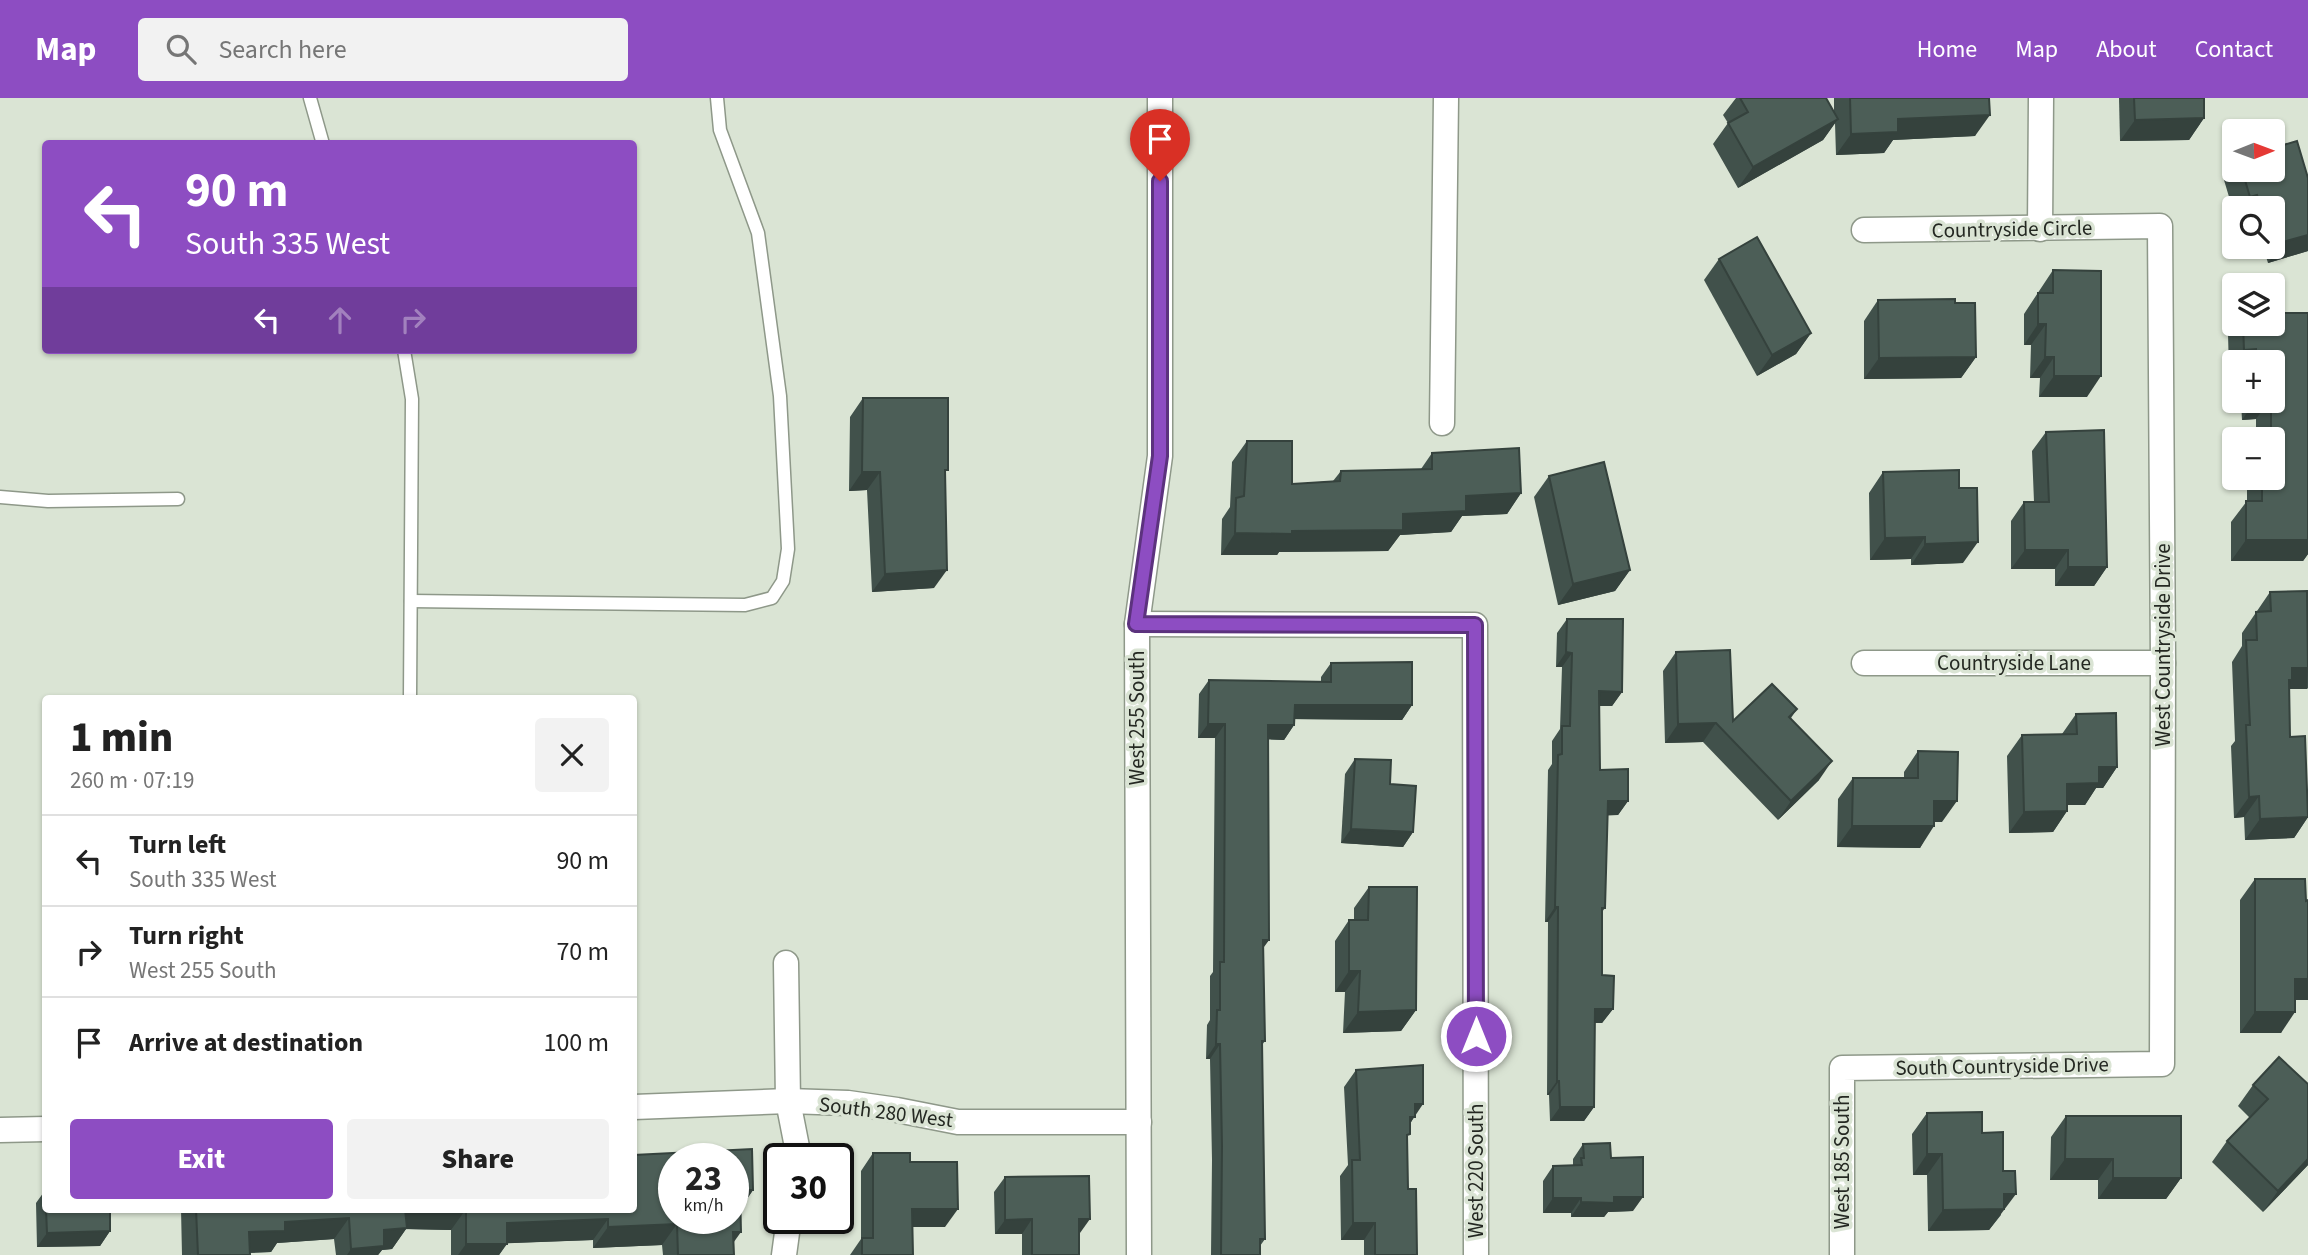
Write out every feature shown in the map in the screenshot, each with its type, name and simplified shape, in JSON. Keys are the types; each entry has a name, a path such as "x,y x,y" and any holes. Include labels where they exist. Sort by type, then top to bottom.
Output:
{"street":[{"name":"West 255 South","path":"1139,1255 1136,624 1160,456 1160,98"},
{"path":"1442,423 1446,98"},
{"path":"2040,98 2040,229"},
{"name":"Countryside Circle","path":"1864,230 2160,226"},
{"name":"West Countryside Drive","path":"2160,226 2164,663 2162,1064"},
{"name":"West 220 South","path":"1136,624 1475,625 1476,1255"},
{"name":"Countryside Lane","path":"1864,663 2164,663"},
{"path":"786,964 788,1101 796,1143"},
{"name":"South Countryside Drive","path":"1842,1068 2162,1064"},
{"name":"West 185 South","path":"1842,1068 1842,1255"},
{"name":"South 280 West","path":"637,1107 788,1101 848,1103 958,1122 1139,1122"},
{"path":"0,1130 42,1129"},
{"path":"784,1255 787,1234"}],"lane":[{"path":"310,98 322,140"},
{"path":"411,601 745,605 772,598 783,581 788,549 780,397 760,247 758,233 720,130 717,98"},
{"path":"405,354 412,399 410,695"},
{"path":"0,497 48,501 178,499"}],"building":[{"path":"1740,98 1826,98 1838,119 1753,167 1728,123 1748,112"},
{"path":"1850,98 1989,98 1990,115 1898,119 1898,132 1851,134"},
{"path":"2134,98 2204,98 2204,118 2135,120"},
{"path":"2297,141 2308,178 2308,235 2285,241 2285,196 2250,196 2246,182 2286,182 2286,144"},
{"path":"1757,237 1811,333 1772,355 1719,259"},
{"path":"2053,270 2101,271 2101,376 2054,376 2054,357 2045,357 2046,324 2038,324 2038,293 2053,293"},
{"path":"1955,299 1955,303 1975,303 1976,357 1879,358 1878,300"},
{"path":"2285,313 2308,313 2308,540 2246,540 2246,501 2262,501 2262,490 2285,490 2285,427 2271,427 2271,413 2285,413 2285,350 2244,350 2243,336 2285,336"},
{"path":"863,398 948,398 948,470 945,470 947,570 885,574 880,472 862,472"},
{"path":"2104,430 2107,567 2068,567 2068,550 2025,550 2024,502 2049,502 2046,432"},
{"path":"1247,441 1292,441 1292,484 1340,481 1341,471 1432,469 1432,453 1519,448 1521,493 1466,496 1466,511 1403,514 1403,530 1235,533 1236,498 1244,496"},
{"path":"1604,462 1630,570 1573,584 1549,476"},
{"path":"1959,470 1959,488 1977,488 1978,542 1925,544 1925,537 1885,538 1883,472"},
{"path":"2307,591 2308,668 2292,668 2292,680 2289,680 2290,737 2305,736 2308,817 2260,819 2259,796 2249,797 2246,725 2250,725 2246,640 2257,640 2256,612 2271,611 2270,592"},
{"path":"1567,619 1623,619 1622,692 1599,691 1600,770 1628,769 1628,801 1608,801 1605,908 1602,908 1602,975 1614,976 1613,1009 1595,1009 1594,1107 1560,1107 1557,1081 1558,907 1555,907 1558,755 1562,754 1562,726 1570,726 1572,653 1566,652"},
{"path":"1730,650 1733,721 1772,684 1797,709 1789,717 1832,761 1791,801 1716,723 1678,724 1676,652"},
{"path":"1412,662 1412,705 1295,705 1294,725 1268,725 1269,940 1263,940 1265,1041 1262,1041 1265,1239 1260,1239 1260,1255 1221,1255 1220,1044 1216,1044 1217,1010 1220,1010 1220,962 1224,962 1225,724 1208,724 1209,680 1331,682 1331,663"},
{"path":"2116,713 2117,767 2099,767 2099,783 2067,784 2067,811 2024,812 2022,735 2077,734 2076,714"},
{"path":"1918,751 1958,752 1957,801 1934,801 1934,826 1852,826 1853,778 1918,778"},
{"path":"1355,759 1391,760 1390,784 1416,786 1413,832 1351,829"},
{"path":"2255,879 2305,879 2306,901 2308,900 2308,979 2295,979 2295,1012 2255,1012"},
{"path":"1369,887 1417,887 1416,1010 1358,1012 1360,971 1349,971 1349,920 1368,920"},
{"path":"2279,1057 2308,1084 2308,1159 2278,1191 2227,1141 2268,1099 2253,1085"},
{"path":"1423,1065 1423,1104 1415,1104 1415,1117 1410,1117 1410,1134 1407,1135 1408,1189 1416,1189 1417,1255 1375,1255 1375,1223 1353,1223 1352,1160 1360,1160 1356,1070"},
{"path":"1982,1112 1982,1133 2003,1132 2003,1171 2015,1171 2016,1194 2004,1194 2004,1209 1943,1210 1942,1154 1927,1154 1927,1113"},
{"path":"2066,1116 2181,1116 2181,1178 2113,1178 2113,1159 2065,1159"},
{"path":"1610,1143 1611,1158 1643,1157 1643,1197 1614,1197 1614,1203 1581,1202 1581,1198 1553,1198 1553,1166 1582,1165 1583,1144"},
{"path":"749,1149 752,1149 753,1190 749,1190"},
{"path":"873,1153 910,1153 910,1162 957,1162 958,1209 912,1209 913,1255 862,1255 862,1238 873,1238"},
{"path":"658,1154 658,1225 608,1227 608,1219 507,1223 507,1244 466,1244 466,1213 637,1213 637,1155"},
{"path":"1089,1176 1090,1219 1079,1219 1079,1255 1032,1255 1032,1219 1005,1220 1005,1177"},
{"path":"46,1213 110,1213 110,1231 47,1233"},
{"path":"196,1213 405,1213 407,1228 384,1230 384,1246 351,1249 349,1218 285,1222 285,1231 249,1232 250,1255 198,1255"},
{"path":"677,1234 733,1234 734,1255 678,1255"}],"route":[{"path":"1160,181 1160,456 1136,624 1475,625 1476,1036"}]}
